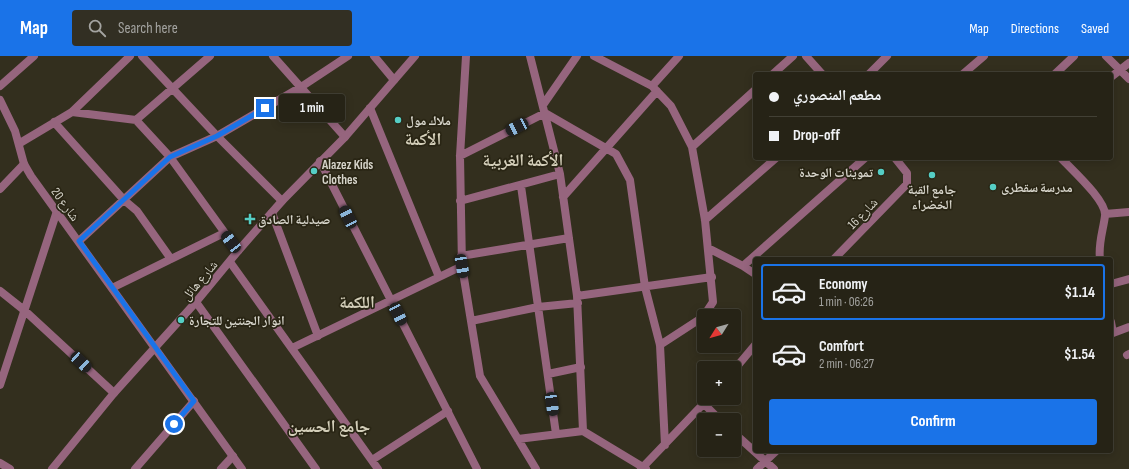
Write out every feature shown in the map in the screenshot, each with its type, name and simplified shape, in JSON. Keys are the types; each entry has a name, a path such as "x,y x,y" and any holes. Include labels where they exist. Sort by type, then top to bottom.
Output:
{"street":[{"path":"0,86 34,56"},
{"path":"20,143 72,112 130,56"},
{"path":"142,56 217,136 282,201"},
{"path":"136,120 171,88 210,56"},
{"path":"273,56 345,137"},
{"path":"79,241 170,157 217,136 300,87 348,56"},
{"path":"374,56 394,80"},
{"name":"شارع هائل","path":"52,469 114,393 156,348 238,251 282,201 345,137 415,56"},
{"path":"466,56 460,156 461,256 480,376 536,469"},
{"path":"530,56 560,174 578,299 583,431"},
{"path":"460,156 544,109 577,56"},
{"path":"563,197 607,149 655,89 679,56"},
{"path":"775,72 793,56"},
{"path":"806,56 820,72"},
{"path":"871,72 887,56"},
{"path":"965,72 984,56"},
{"path":"1057,72 1074,56"},
{"path":"1106,56 1129,79"},
{"path":"599,57 655,89 671,106 692,147 705,220 712,277 713,302 703,317 660,345"},
{"path":"1113,75 1129,63"},
{"path":"692,147 753,92"},
{"name":"شارع 20","path":"0,100 20,143 24,164 242,469"},
{"path":"370,108 439,277"},
{"path":"544,109 616,154 630,180 645,287 660,345 664,445"},
{"path":"72,112 136,120 170,157 238,251"},
{"path":"54,122 124,200 136,211 171,259"},
{"path":"705,220 774,160"},
{"path":"753,257 863,160"},
{"name":"شارع 16","path":"836,257 907,184 907,174 896,160"},
{"path":"1063,160 1102,204 1105,214 1100,234 1100,257"},
{"path":"320,161 478,469"},
{"path":"0,189 24,164"},
{"path":"460,201 521,186 560,174"},
{"path":"521,186 556,434"},
{"path":"0,385 57,211"},
{"path":"1105,214 1129,212"},
{"path":"272,213 318,336"},
{"path":"112,288 224,233"},
{"path":"461,256 569,238"},
{"path":"708,248 753,273"},
{"path":"743,266 753,257"},
{"path":"230,262 378,469"},
{"path":"292,348 462,266"},
{"path":"471,321 578,299 712,277"},
{"path":"1113,283 1129,279"},
{"path":"1,296 24,310 114,393"},
{"path":"196,302 316,469"},
{"path":"1113,333 1129,326"},
{"path":"741,362 753,347"},
{"path":"548,374 580,367"},
{"path":"135,469 194,401"},
{"path":"518,439 583,431 643,468 702,405"},
{"path":"372,460 448,411"},
{"path":"741,440 753,451"},
{"path":"755,453 774,469"},
{"path":"757,469 774,453"},
{"path":"221,469 233,456"},
{"path":"0,463 10,469"}],"place":[{"name":"ملاك مول","path":"398,120"},
{"name":"Alazez Kids Clothes","path":"314,171"},
{"name":"تموينات الوحدة","path":"881,172"},
{"name":"جامع القبة الخضراء","path":"932,175"},
{"name":"مدرسة سقطرى","path":"993,187"},
{"name":"صيدلية الصادق","path":"250,219"},
{"name":"انوار الجنتين للتجارة","path":"181,320"}],"district":[{"name":"الأكمة","path":"423,139"},
{"name":"الأكمة الغربية","path":"523,160"},
{"name":"اللكمة","path":"357,302"},
{"name":"جامع الحسين","path":"329,426"}],"route":[{"path":"174,424 194,401 79,241 170,157 217,136 265,108"}]}
